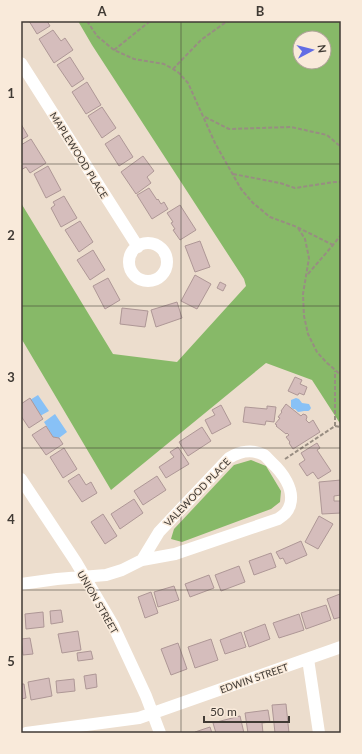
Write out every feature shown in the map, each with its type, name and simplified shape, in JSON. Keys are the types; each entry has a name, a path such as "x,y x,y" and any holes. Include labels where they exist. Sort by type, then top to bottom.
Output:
{"street":[{"name":"MAPLEWOOD PLACE","path":"21,63 138,246"},
{"name":"VALEWOOD PLACE","path":"21,584 106,575 122,570 142,560 176,554 278,519 286,513 291,504 291,492 288,482 276,466 265,455 245,451 236,453 229,458 159,532 142,560"},
{"name":"UNION STREET","path":"21,479 113,625 146,696 160,733"},
{"name":"EDWIN STREET","path":"26,733 139,718 341,648"},
{"path":"308,659 319,733"}],"path":[{"path":"88,21 97,36 114,50 134,59 164,64 173,69 188,83 215,142 241,189 253,203 270,217 333,245"},
{"path":"114,50 150,21"},
{"path":"173,69 201,40 226,22 230,21"},
{"path":"204,117 229,129 291,127 327,135 341,147"},
{"path":"233,174 280,182 295,188 341,182"},
{"path":"297,228 305,239 309,258 303,294 304,316 308,334 318,352 326,362 341,375"},
{"path":"307,274 341,235"},
{"path":"335,371 335,426"},
{"path":"276,466 335,426 341,427"}],"green space":[{"path":"78,21 341,21 341,425 312,380 266,363 111,490 21,338 21,203 113,354 177,362 246,286 244,279 92,45"},
{"path":"251,460 266,466 281,491 280,502 271,509 182,542 171,539 174,529 234,465"}],"water":[{"path":"38,395 49,411 40,416 30,400"},
{"path":"296,398 302,403 309,404 311,408 310,410 298,412 293,409 291,407 291,400"},
{"path":"55,414 67,432 59,438 53,437 44,422"}],"building":[{"path":"29,21 47,21 50,26 37,34"},
{"path":"53,30 61,41 65,38 73,50 54,63 39,39"},
{"path":"70,57 84,79 72,87 57,65"},
{"path":"87,82 101,105 86,114 72,92"},
{"path":"102,107 116,128 102,138 88,116"},
{"path":"21,124 28,136 21,140"},
{"path":"119,135 133,157 119,166 105,144"},
{"path":"31,139 46,163 30,173 26,167 21,170 21,145"},
{"path":"143,156 154,171 147,177 151,183 136,194 121,172"},
{"path":"48,166 61,190 46,198 34,174"},
{"path":"149,188 157,200 158,199 161,204 164,202 168,209 152,219 137,195"},
{"path":"64,196 77,218 61,227 51,208 55,205 53,202"},
{"path":"180,205 196,230 180,240 173,230 175,229 171,223 173,222 167,213"},
{"path":"80,221 93,242 79,252 65,230"},
{"path":"200,241 210,267 195,272 185,246"},
{"path":"93,250 105,270 90,280 77,260"},
{"path":"195,275 211,284 197,309 181,301"},
{"path":"108,278 120,300 105,309 93,286"},
{"path":"220,282 226,285 223,291 217,288"},
{"path":"177,302 182,318 156,327 151,310"},
{"path":"122,308 148,311 145,327 120,324"},
{"path":"295,377 302,380 300,384 307,387 304,395 299,393 297,395 288,391"},
{"path":"30,398 43,419 29,428 21,416 21,404"},
{"path":"286,404 301,416 303,414 306,415 306,420 309,423 313,420 320,432 293,449 286,437 289,435 275,424 280,418 278,417"},
{"path":"221,405 231,424 212,434 205,420 215,415 212,410"},
{"path":"267,406 276,407 274,422 266,421 265,425 243,422 245,407 267,409"},
{"path":"46,426 53,437 59,438 63,444 46,455 32,435"},
{"path":"202,427 211,441 188,456 179,442"},
{"path":"317,443 320,448 317,450 331,471 318,479 313,472 307,476 299,464 305,460 301,453"},
{"path":"178,447 189,464 166,478 159,467 174,457 170,452"},
{"path":"64,448 77,469 63,478 50,457"},
{"path":"79,474 86,485 91,482 97,493 82,502 68,481"},
{"path":"157,476 166,490 143,505 134,491"},
{"path":"341,480 341,495 334,496 334,501 341,501 341,513 322,514 319,482"},
{"path":"134,499 143,513 120,529 111,514"},
{"path":"103,514 117,536 105,544 91,522"},
{"path":"319,516 333,524 318,549 305,542"},
{"path":"301,541 307,555 286,564 283,558 280,559 276,552"},
{"path":"271,553 276,567 254,575 249,561"},
{"path":"239,566 245,582 221,591 215,575"},
{"path":"209,575 214,588 190,597 185,584"},
{"path":"174,586 179,600 158,607 154,592"},
{"path":"151,592 158,613 145,618 138,597"},
{"path":"340,594 341,617 334,619 327,599"},
{"path":"326,605 331,620 306,629 301,613"},
{"path":"61,610 63,622 51,624 50,611"},
{"path":"43,612 44,627 26,629 25,614"},
{"path":"299,614 304,630 279,638 273,623"},
{"path":"265,624 270,639 249,647 244,632"},
{"path":"78,631 81,650 62,653 58,634"},
{"path":"241,632 246,647 225,654 220,640"},
{"path":"30,638 33,654 23,655 21,639"},
{"path":"211,639 218,660 195,668 188,647"},
{"path":"178,643 187,669 171,675 161,649"},
{"path":"91,651 93,659 78,661 77,653"},
{"path":"96,674 97,687 86,689 84,676"},
{"path":"49,678 52,696 31,700 28,682"},
{"path":"74,679 75,691 57,693 56,681"},
{"path":"21,684 24,684 26,698 21,699"},
{"path":"286,704 289,733 275,733 272,705"},
{"path":"268,710 270,722 262,723 263,733 248,733 245,713"},
{"path":"240,716 244,733 216,733 213,723"},
{"path":"210,727 212,733 195,732"}]}
